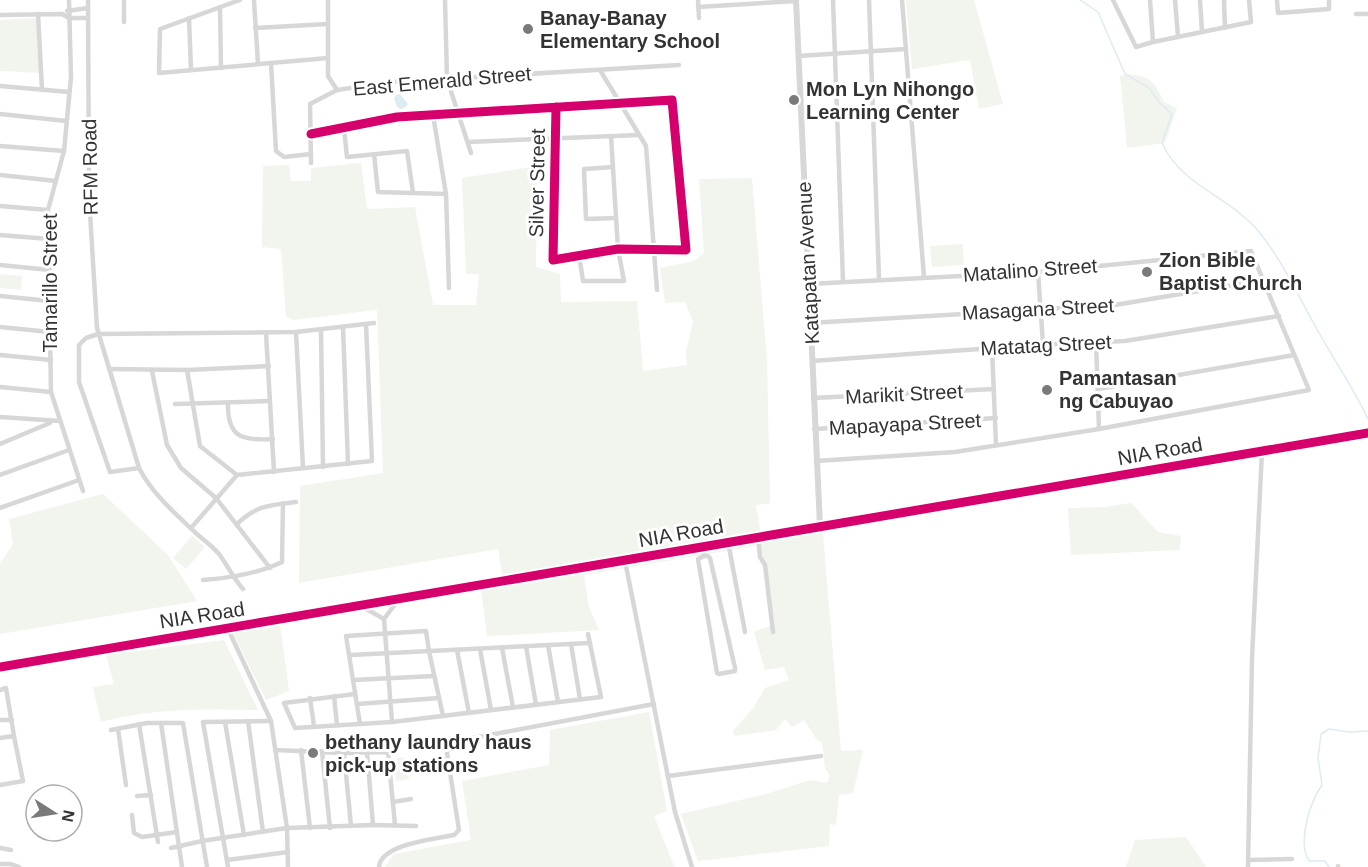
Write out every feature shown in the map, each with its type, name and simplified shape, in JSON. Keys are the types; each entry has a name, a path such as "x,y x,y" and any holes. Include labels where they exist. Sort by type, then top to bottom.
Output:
{"street":[{"name":"Tamarillo Street","path":"69,0 69,92 64,151 48,210 51,392 83,491"},
{"name":"RFM Road","path":"88,0 89,196 98,334 139,468 149,486 218,554 243,589"},
{"path":"124,0 124,22"},
{"path":"240,0 160,29 159,73 328,58"},
{"path":"254,0 258,64"},
{"path":"328,0 328,76 337,90"},
{"path":"445,0 447,79 471,153"},
{"path":"698,0 699,18"},
{"path":"698,7 728,3 796,0"},
{"name":"Katapatan Avenue","path":"796,0 820,526"},
{"path":"833,0 843,281"},
{"path":"868,0 879,279"},
{"path":"902,0 924,277"},
{"path":"1113,0 1136,47 1251,22 1249,0"},
{"path":"1150,0 1153,42"},
{"path":"1175,0 1178,37"},
{"path":"1200,0 1202,32"},
{"path":"1224,0 1225,28"},
{"path":"1277,0 1278,14 1329,9 1329,0"},
{"path":"220,7 221,68"},
{"path":"0,15 62,14 69,10 88,8"},
{"path":"38,14 42,90"},
{"path":"62,14 69,18 88,18"},
{"path":"1356,14 1368,14"},
{"path":"189,18 191,70"},
{"path":"255,28 328,24"},
{"path":"798,56 906,49"},
{"path":"271,63 276,151 284,157 311,154"},
{"name":"East Emerald Street","path":"311,163 310,104 337,90 392,82 679,65"},
{"path":"600,70 646,146 657,290"},
{"path":"0,86 69,92"},
{"path":"311,134 397,117 672,100 686,250 618,249 579,255 583,281 624,281 618,249 611,136"},
{"name":"Silver Street","path":"556,107 553,260 579,255"},
{"path":"0,114 66,121"},
{"path":"433,115 446,194 449,288"},
{"path":"344,128 347,157 407,151 413,193"},
{"path":"468,142 639,135"},
{"path":"0,146 64,151"},
{"path":"374,154 378,192 446,194"},
{"path":"613,167 584,169 585,219 616,218"},
{"path":"0,175 56,181"},
{"path":"0,206 48,210"},
{"path":"0,235 49,239"},
{"name":"Matalino Street","path":"809,284 1038,272 1251,251 1264,280"},
{"path":"0,266 50,270"},
{"path":"1038,272 1043,344"},
{"path":"816,460 955,452 1099,429 1309,390 1264,280"},
{"name":"Masagana Street","path":"810,323 1115,305 1264,280"},
{"path":"0,296 50,301"},
{"name":"Matatag Street","path":"812,361 1043,344 1125,341 1279,316"},
{"path":"139,468 110,472 79,382 79,345 86,338 98,334 296,333 374,323"},
{"path":"187,370 200,446 237,475 372,460 366,324"},
{"path":"0,327 50,332"},
{"path":"343,327 348,464"},
{"path":"321,330 323,467"},
{"path":"266,333 274,472"},
{"path":"296,333 303,468"},
{"path":"1096,342 1099,429"},
{"path":"992,348 996,445"},
{"path":"0,355 51,360"},
{"path":"1098,388 1294,355"},
{"path":"109,369 187,370 268,366"},
{"path":"152,370 167,445 181,468 216,498 270,568"},
{"path":"0,387 51,392"},
{"name":"Marikit Street","path":"813,398 994,389"},
{"path":"175,404 270,401"},
{"path":"228,403 228,415 234,431 249,440 273,438"},
{"path":"0,417 60,422"},
{"name":"Mapayapa Street","path":"814,429 996,418"},
{"path":"0,444 53,422"},
{"name":"NIA Road","path":"0,667 1368,433"},
{"path":"0,475 69,450"},
{"path":"1248,867 1252,658 1262,451"},
{"path":"191,528 237,475"},
{"path":"0,508 79,480"},
{"path":"237,524 248,513 261,506 296,502"},
{"path":"204,580 233,578 270,568 282,562 283,503"},
{"path":"758,537 760,557 765,565 773,632"},
{"path":"728,542 745,632"},
{"path":"702,547 704,556"},
{"path":"704,556 710,558 735,670 719,674 698,560 704,556"},
{"path":"626,561 675,812 692,867"},
{"path":"392,722 384,619 399,599"},
{"path":"361,606 384,619"},
{"path":"707,611 721,609"},
{"path":"228,629 271,721 287,828 288,867"},
{"path":"360,724 351,655 346,636 426,631 443,716"},
{"path":"355,694 284,703 296,728 392,722 601,697 588,634"},
{"path":"571,644 580,699"},
{"path":"351,655 590,644"},
{"path":"548,645 558,702"},
{"path":"526,646 536,705"},
{"path":"502,648 513,707"},
{"path":"480,649 490,710"},
{"path":"457,650 469,713"},
{"path":"353,680 434,676"},
{"path":"0,690 6,688 23,781 0,784"},
{"path":"334,696 337,725"},
{"path":"310,698 314,726"},
{"path":"357,704 439,698"},
{"path":"379,867 380,859 393,849 454,835 459,830 447,753 452,742 654,704"},
{"path":"0,720 12,720"},
{"path":"248,721 263,832"},
{"path":"228,867 203,722 271,721"},
{"path":"225,722 244,835"},
{"path":"160,723 182,867"},
{"path":"111,730 139,724 183,723 207,867"},
{"path":"139,724 158,842"},
{"path":"118,729 126,785"},
{"path":"0,738 14,736"},
{"path":"275,750 388,752 395,825"},
{"path":"301,750 310,828"},
{"path":"322,751 330,828"},
{"path":"367,752 373,825"},
{"path":"344,753 351,826"},
{"path":"668,776 821,756"},
{"path":"137,796 151,795"},
{"path":"393,802 411,799"},
{"path":"132,815 134,833 142,837 177,832"},
{"path":"171,848 223,837 287,828 416,826"},
{"path":"0,848 12,850"},
{"path":"227,860 288,852"},
{"path":"1248,860 1292,859"},
{"path":"1,865 19,867"}],"shaded area":[{"path":"906,0 974,0 1003,104 979,109 970,60 912,69"},
{"path":"37,18 40,73 0,71 0,20"},
{"path":"1128,74 1151,81 1164,102 1177,108 1165,143 1127,148 1120,76"},
{"path":"400,94 408,104 401,109 397,107 394,98"},
{"path":"361,163 367,209 415,207 433,305 476,305 479,274 466,274 462,178 537,166 536,267 560,274 561,302 637,301 643,371 687,365 686,352 693,321 685,302 665,303 660,268 689,262 704,253 699,179 752,178 767,360 770,503 756,505 762,540 817,530 823,534 841,751 863,750 853,793 839,795 836,825 830,824 829,846 698,861 681,814 766,794 810,780 827,783 830,776 825,768 822,742 817,740 804,720 792,727 785,719 776,730 734,736 733,731 754,707 765,688 789,680 784,667 765,670 754,632 772,625 761,545 584,575 589,608 599,630 487,636 481,589 504,585 498,549 299,583 300,486 383,473 377,310 293,320 286,316 281,249 262,247 263,166 289,165 291,181 311,181 311,168"},
{"path":"963,244 964,265 932,267 930,246"},
{"path":"0,274 22,276 21,290 0,288"},
{"path":"103,494 168,555 197,601 0,634 0,564 13,544 9,519"},
{"path":"1131,503 1158,532 1181,536 1180,550 1071,555 1068,508 1104,507"},
{"path":"192,536 205,547 186,569 173,558"},
{"path":"280,624 289,691 266,700 232,631"},
{"path":"224,640 258,710 160,712 101,722 93,687 114,684 106,655"},
{"path":"649,712 667,811 654,816 674,866 677,867 385,867 394,854 471,840 462,781 549,765 550,730"},
{"path":"405,757 409,779 396,781 392,759"},
{"path":"1186,837 1206,867 1126,867 1135,840"}],"waterway":[{"path":"1080,0 1098,12 1125,74 1149,88 1172,114 1162,143 1170,158 1194,181 1248,220 1268,243 1368,419"},
{"path":"0,662 625,555"},
{"path":"1329,867 1325,861 1309,861 1304,844 1309,812 1322,785 1318,758 1321,734 1329,729 1349,732 1368,731"}],"cycle path":[{"path":"311,134 397,117 672,100 686,250 618,249 553,260 556,107"},
{"path":"0,667 1368,433"}],"place":[{"name":"Banay-Banay Elementary School","path":"528,29"},
{"name":"Mon Lyn Nihongo Learning Center","path":"794,100"},
{"name":"Zion Bible Baptist Church","path":"1147,272"},
{"name":"Pamantasan ng Cabuyao","path":"1047,390"},
{"name":"bethany laundry haus pick-up stations","path":"313,753"}]}
